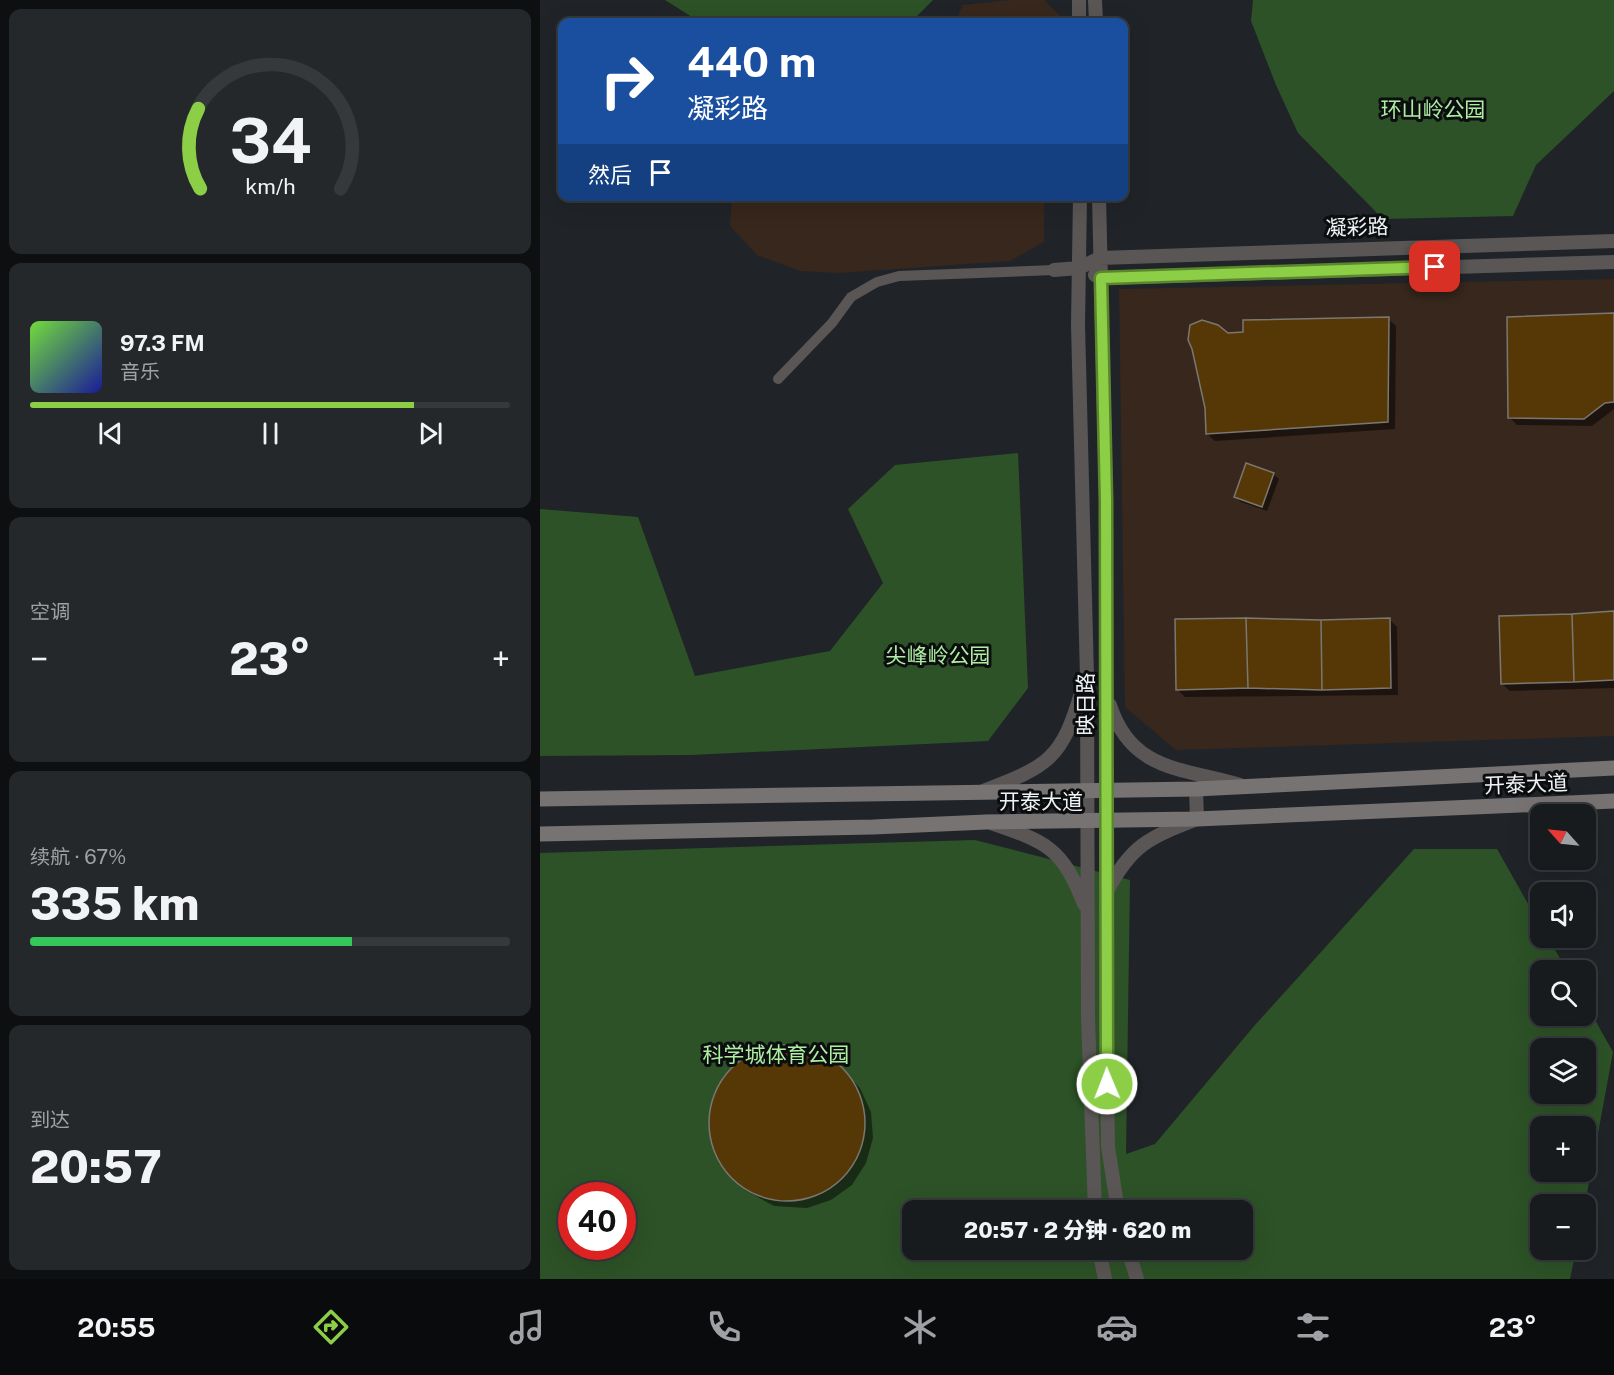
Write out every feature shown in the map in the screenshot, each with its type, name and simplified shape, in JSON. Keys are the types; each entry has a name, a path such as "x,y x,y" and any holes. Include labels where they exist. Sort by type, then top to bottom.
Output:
{"main road":[{"name":"开泰大道","path":"540,799 1196,789 1614,768"},
{"name":"开泰大道","path":"540,834 873,827 986,822 1197,819 1614,801"}],"street":[{"path":"1079,0 1079,18"},
{"path":"1095,0 1096,18"},
{"name":"映日路","path":"1080,201 1078,325 1086,677 1087,911 1094,1200"},
{"name":"映日路","path":"1099,201 1105,459 1107,821 1105,895 1108,1147 1116,1200"},
{"name":"凝彩路","path":"1100,258 1614,241"},
{"path":"778,379 832,323 851,297 877,282 899,276 1079,268 1100,258"},
{"name":"凝彩路","path":"1101,278 1614,262"},
{"path":"1079,268 1101,278"},
{"path":"983,791 1026,775 1058,749 1071,729 1086,677"},
{"path":"1106,686 1121,734 1152,762 1242,785"},
{"path":"1105,895 1119,868 1142,844 1154,835 1197,819 1196,789"},
{"path":"986,822 1043,842 1058,855 1072,874 1087,911"},
{"path":"1101,1260 1106,1279"},
{"path":"1131,1260 1137,1279"}],"shaded area":[{"path":"1009,0 1044,0 1060,16 1060,18 957,18 963,5"},
{"path":"732,201 1044,201 1044,242 1010,261 839,273 800,271 757,255 730,226"},
{"path":"1614,279 1614,736 1176,750 1125,707 1119,289"}],"green space":[{"path":"665,0 933,0 915,18 694,18"},
{"name":"环山岭公园","path":"1253,0 1614,0 1614,91 1536,165 1513,216 1383,219 1298,133 1251,21"},
{"name":"尖峰岭公园","path":"1018,453 1028,688 988,741 691,755 540,756 540,509 638,517 695,676 830,651 883,583 848,509 895,465"},
{"name":"科学城体育公园","path":"975,840 1130,880 1126,1154 1155,1144 1255,1025 1414,849 1497,849 1530,907 1530,948 1554,948 1561,960 1530,960 1530,1026 1596,1026 1596,1022 1613,1052 1596,1144 1596,1116 1530,1116 1530,1182 1589,1182 1587,1194 1530,1194 1530,1260 1574,1260 1570,1279 540,1279 540,853"}],"building":[{"path":"1614,313 1614,402 1605,403 1584,419 1508,418 1507,317"},
{"path":"1389,317 1388,422 1206,434 1205,408 1188,340 1190,325 1202,320 1218,325 1228,333 1243,332 1243,320"},
{"path":"1246,463 1274,473 1262,507 1234,497"},
{"path":"1614,611 1614,680 1574,682 1572,614"},
{"path":"1572,614 1574,682 1501,684 1499,616"},
{"path":"1246,618 1248,688 1176,690 1175,619"},
{"path":"1246,618 1321,620 1322,690 1248,688"},
{"path":"1390,618 1391,688 1322,690 1321,620"},
{"path":"787,1045 802,1046 817,1051 842,1068 859,1093 864,1108 864,1138 859,1153 842,1178 817,1195 802,1200 787,1201 772,1200 757,1195 732,1178 715,1153 710,1138 709,1123 710,1108 715,1093 732,1068 757,1051 772,1046"}],"route":[{"path":"1107,1084 1106,500 1101,278 1435,267"}]}
